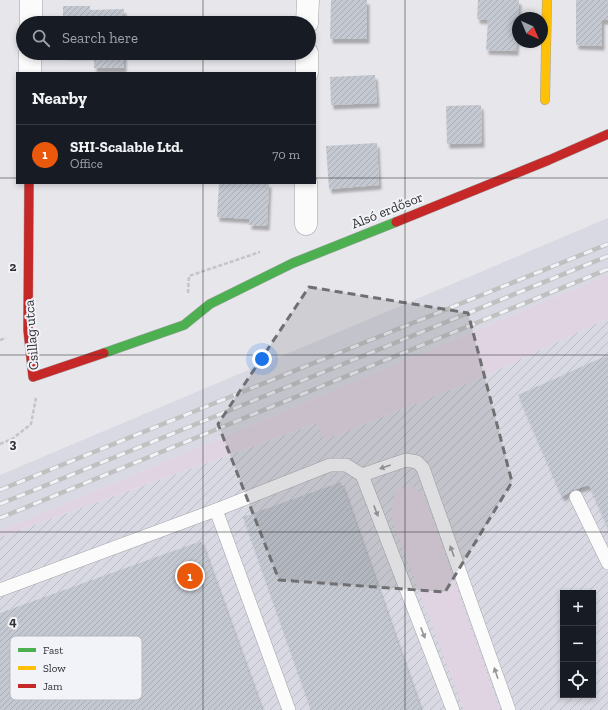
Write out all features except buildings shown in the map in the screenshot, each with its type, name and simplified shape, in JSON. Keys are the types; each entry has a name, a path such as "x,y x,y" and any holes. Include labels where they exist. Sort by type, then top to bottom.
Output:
{"street":[{"path":"31,0 31,16"},
{"path":"308,0 308,16"},
{"path":"545,100 547,0"},
{"path":"30,60 30,72"},
{"path":"307,60 307,72"},
{"name":"Alsó erdősor","path":"184,325 210,304 293,263 549,160 608,134"},
{"name":"Csillag utca","path":"29,184 28,330 33,377 184,325"},
{"path":"306,184 306,224"}],"lane":[{"path":"362,475 406,460 416,462 423,468 508,710"},
{"path":"0,590 216,510 330,465 346,465 362,475 453,710"},
{"path":"576,497 608,563"},
{"path":"216,510 289,710"}],"path":[{"path":"0,444 12,439 31,424 37,389 33,377"}],"highlighted area":[{"path":"309,287 468,313 512,482 445,592 279,580 218,424"}],"shaded area":[{"path":"608,218 608,275 0,531 0,475"},
{"path":"608,275 608,318 480,378 324,440 317,423 0,537 0,531"},
{"path":"608,318 608,710 0,710 0,537 318,423 324,440 480,378"},
{"path":"410,485 424,496 500,710 464,710 391,517 395,491"}],"railway":[{"path":"0,490 608,244"},
{"path":"0,504 608,256"},
{"path":"0,518 608,269"}],"traffic: fast":[{"path":"104,353 184,325 210,304 293,263 396,222"}],"traffic: slow":[{"path":"545,100 547,0"}],"traffic: jam":[{"path":"396,222 549,160 608,134"},
{"path":"29,184 28,330 33,377 104,353"}],"place":[{"name":"SHI-Scalable Ltd.","path":"190,576"}]}
